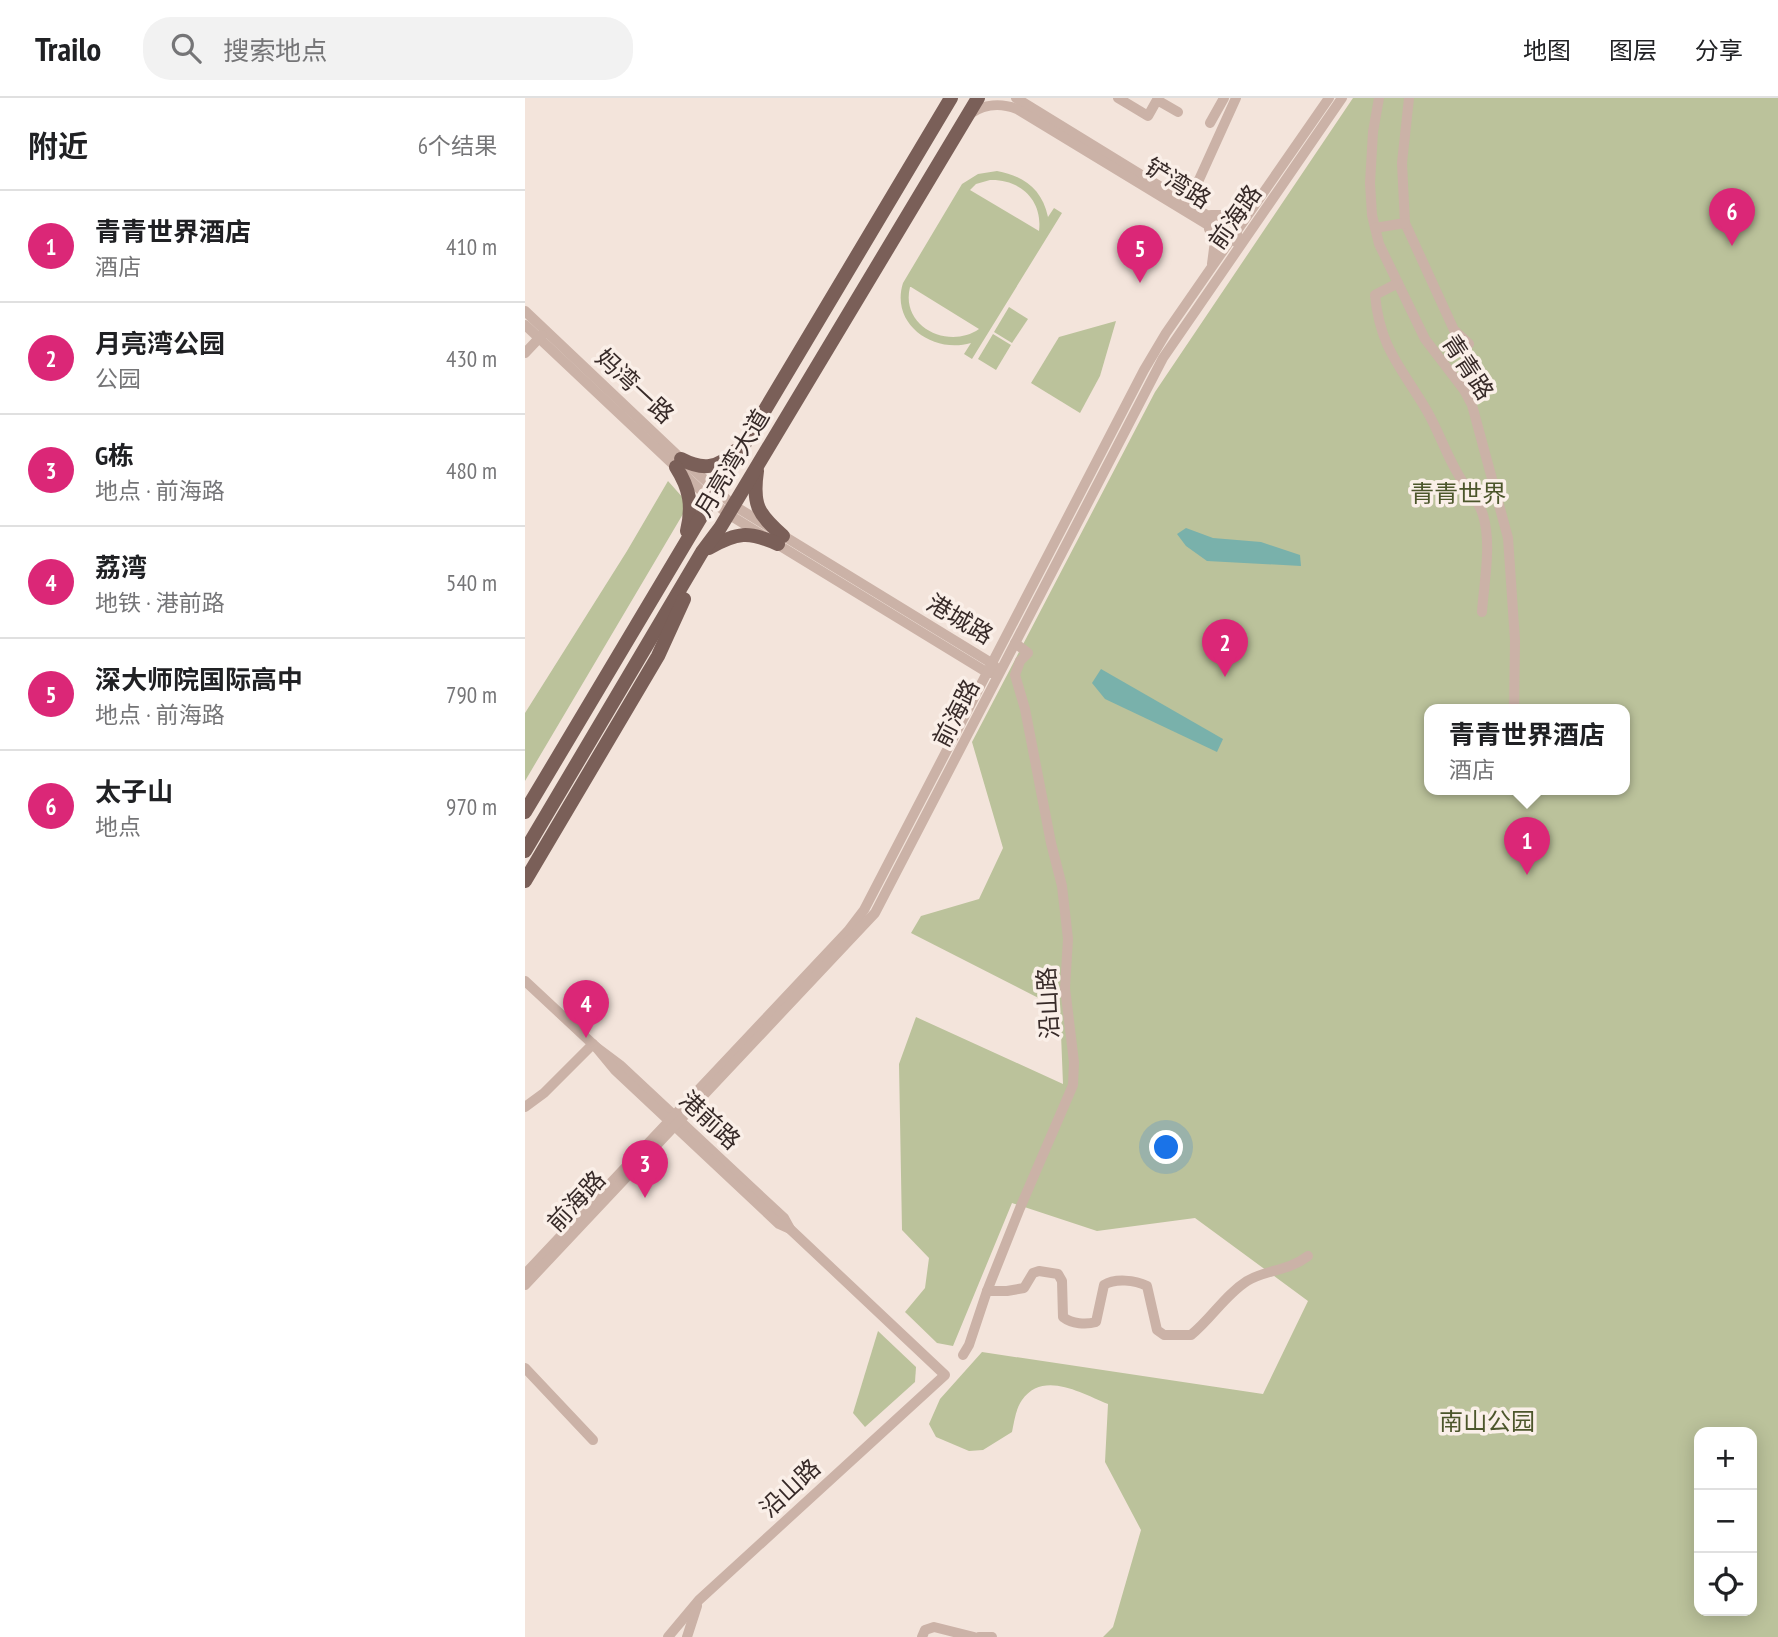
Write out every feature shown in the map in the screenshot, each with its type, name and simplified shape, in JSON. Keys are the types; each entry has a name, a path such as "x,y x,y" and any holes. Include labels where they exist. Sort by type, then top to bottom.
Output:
{"main road":[{"name":"月亮湾大道","path":"525,812 951,98"},
{"name":"月亮湾大道","path":"525,851 699,557 764,455 978,98"},
{"path":"678,463 705,468 716,465 747,441"},
{"path":"764,455 755,484 757,506 781,540"},
{"path":"678,463 691,502 689,523 681,551"},
{"path":"525,881 658,656 694,577 699,557 724,539 744,534 781,540"}],"street":[{"name":"铲湾路","path":"1016,98 1204,214 1236,239"},
{"path":"1118,98 1148,116 1157,100 1178,112"},
{"path":"1210,123 1224,98"},
{"path":"1188,204 1235,98"},
{"name":"前海路","path":"993,670 1015,643 1163,358 1256,203 1329,98"},
{"name":"前海路","path":"525,1285 848,931 864,910 993,670 1144,370 1211,270 1342,98"},
{"name":"青青路","path":"1379,98 1373,132 1370,183 1375,228 1379,244 1425,339 1464,390 1472,405 1508,538 1515,640 1514,704"},
{"path":"1409,98 1402,163 1405,223 1454,330 1469,344"},
{"name":"铲湾路","path":"966,117 986,106 1009,106 1017,109 1208,227 1236,239"},
{"path":"1204,214 1227,217 1236,215 1256,203"},
{"path":"1375,228 1405,223"},
{"path":"1208,227 1215,241 1211,270"},
{"path":"1398,284 1375,296 1383,338 1399,370 1431,418 1458,475 1477,499 1484,516 1486,539 1482,612"},
{"name":"妈湾一路","path":"525,311 542,335 714,496"},
{"name":"妈湾一路","path":"525,325 542,335"},
{"path":"525,353 542,335"},
{"name":"港城路","path":"714,496 993,670"},
{"path":"1486,539 1508,538"},
{"name":"沿山路","path":"963,1355 1073,1085 1074,1062 1065,988 1067,939 1062,886 1025,709 1015,675 1020,661 1028,653 1015,643"},
{"name":"港前路","path":"525,981 594,1046 615,1070 675,1121 779,1224 790,1229 945,1375"},
{"path":"525,1107 594,1046"},
{"name":"前海路","path":"525,1274 675,1121"},
{"path":"987,1291 1024,1288 1033,1273 1039,1271 1058,1274 1062,1280 1063,1317 1068,1321 1088,1324 1096,1322 1104,1284 1110,1281 1139,1282 1147,1286 1157,1330 1164,1335 1191,1335 1246,1282 1295,1266 1308,1256"},
{"path":"525,1368 593,1440"},
{"name":"沿山路","path":"668,1637 699,1600 945,1375"},
{"path":"687,1637 699,1600"},
{"path":"922,1637 925,1630 934,1627 977,1637 992,1637"}],"green space":[{"path":"1353,98 1778,98 1778,1637 1103,1637 1113,1627 1141,1530 1105,1462 1108,1404 1063,1387 1041,1386 1031,1391 1020,1403 1012,1432 983,1450 969,1451 936,1437 929,1424 940,1399 982,1352 1263,1394 1308,1301 1195,1218 1097,1231 1012,1203 953,1346 937,1343 905,1312 925,1288 929,1258 902,1230 899,1064 916,1017 1063,1084 1060,1009 911,933 921,916 979,899 1003,848 972,742 1155,392"},
{"path":"997,171 1016,176 1036,191 1048,217 1054,208 1062,213 972,359 964,354 971,343 943,344 929,340 918,332 903,311 901,298 903,283 962,184 978,174","holes":["990,180 1011,183 1027,194 1037,210 1039,231 970,190 976,184","911,287 979,329 954,337 930,331 912,313"]},
{"path":"1009,307 1028,319 1012,343 994,332"},
{"path":"1116,321 1100,376 1080,413 1031,383 1059,337"},
{"path":"993,334 1011,345 996,370 978,359"},
{"path":"668,481 684,499 683,514 525,781 525,713"},
{"path":"878,1331 916,1367 915,1382 865,1427 853,1413"}],"water":[{"path":"1186,528 1213,538 1261,542 1300,555 1301,566 1207,561 1186,546 1177,534"},
{"path":"1101,669 1223,739 1217,752 1105,699 1092,683"}],"place":[{"name":"太子山","path":"1732,246"},
{"name":"深大师院国际高中","path":"1140,283"},
{"name":"月亮湾公园","path":"1225,677"},
{"name":"青青世界酒店","path":"1527,875"},
{"name":"荔湾","path":"586,1038"},
{"name":"G栋","path":"645,1198"}],"park label":[{"name":"青青世界","path":"1458,493"},
{"name":"南山公园","path":"1487,1421"}]}
